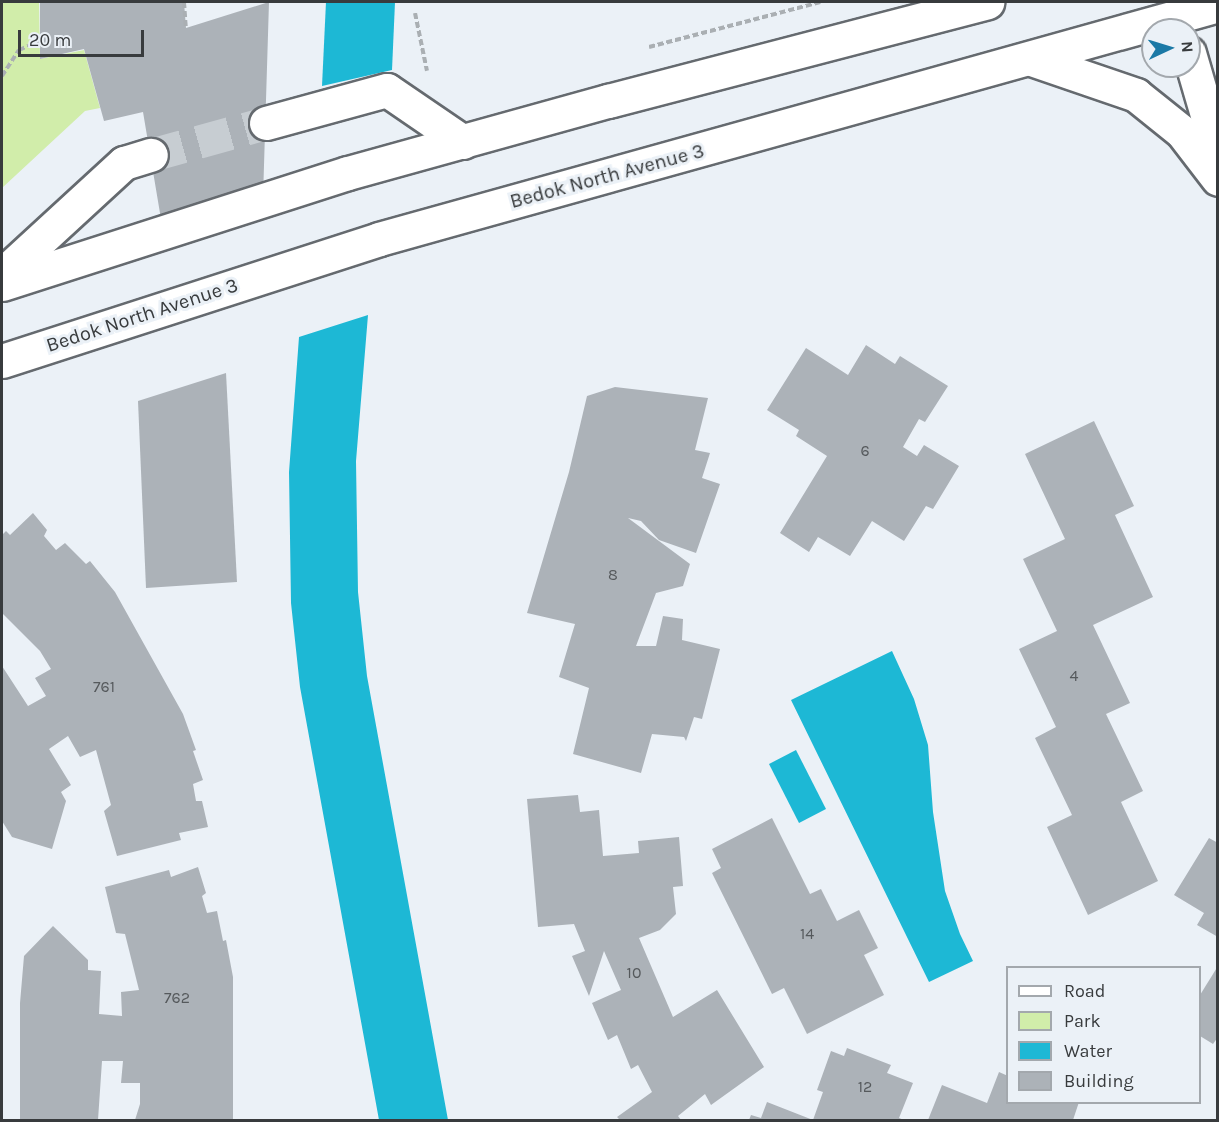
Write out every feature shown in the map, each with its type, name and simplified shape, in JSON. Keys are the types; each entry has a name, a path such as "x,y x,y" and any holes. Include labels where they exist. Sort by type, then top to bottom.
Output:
{"main road":[{"path":"2,284 348,173 978,3"},
{"name":"Bedok North Avenue 3","path":"2,361 379,239 1218,5"},
{"path":"1030,59 1136,95 1182,132 1218,179"},
{"path":"1196,78 1218,153"},
{"path":"266,123 387,90 463,142"},
{"path":"2,275 124,163 150,155"}],"path":[{"path":"184,2 186,28"},
{"path":"415,13 428,76"},
{"path":"2,76 19,50 40,41"}],"green space":[{"path":"2,2 39,2 40,59 84,50 100,108 85,111 2,188"}],"water":[{"path":"326,2 395,2 392,70 322,86"},
{"path":"368,315 356,461 358,592 367,676 448,1120 379,1120 300,687 291,603 289,472 299,337"},
{"path":"892,651 914,699 928,745 933,812 945,891 960,934 973,961 929,982 791,700"},
{"path":"796,750 826,809 799,823 769,764"}],"building":[{"path":"40,2 184,2 186,28 269,2 263,198 163,231 143,112 104,121 84,49 40,59"},
{"path":"866,345 895,364 900,356 948,386 925,422 919,419 903,447 917,456 924,445 959,466 933,509 926,506 904,541 872,521 850,556 818,537 809,552 780,533 827,456 796,436 799,430 767,410 806,348 848,375"},
{"path":"226,373 237,582 146,588 138,401"},
{"path":"615,387 708,398 695,450 710,453 702,478 720,484 696,553 659,540 641,521 628,518 690,564 683,586 656,593 636,646 656,646 663,616 683,619 682,640 720,649 702,719 694,717 686,741 684,737 652,734 641,773 573,754 589,688 559,677 575,624 527,613 569,472 587,396"},
{"path":"1094,421 1134,506 1115,515 1153,597 1093,625 1130,703 1106,714 1143,791 1121,802 1158,881 1088,915 1047,827 1072,815 1035,738 1056,727 1019,649 1057,631 1023,559 1065,539 1025,454"},
{"path":"33,513 47,530 44,536 56,550 65,543 86,564 90,561 115,592 183,714 196,750 193,751 203,780 193,784 196,801 202,801 208,827 179,833 181,840 117,856 104,811 111,805 96,750 80,757 68,736 49,749 71,785 61,792 66,801 52,849 12,837 2,821 2,666 28,706 46,696 35,678 51,669 40,651 2,613 2,535 6,531 10,535"},
{"path":"578,795 580,812 599,810 603,856 639,853 638,841 679,837 683,886 673,887 676,914 660,930 639,938 673,1017 717,990 764,1067 711,1105 705,1094 678,1116 681,1120 620,1120 617,1117 652,1092 638,1065 631,1069 617,1035 608,1040 592,1003 621,990 604,951 589,996 572,956 585,951 574,924 538,927 527,799"},
{"path":"772,818 810,894 821,889 837,921 859,910 878,948 864,955 884,995 807,1034 784,988 772,994 712,873 721,868 712,849"},
{"path":"1209,838 1218,843 1218,937 1197,925 1204,913 1174,895"},
{"path":"198,867 206,893 202,896 207,913 217,911 223,941 226,940 233,977 233,1120 135,1120 140,1104 140,1083 121,1083 123,1061 102,1061 98,1120 20,1120 20,1003 24,956 53,926 88,960 88,970 101,971 99,1014 122,1016 121,992 139,990 125,934 116,933 105,887 169,870 171,877"},
{"path":"1218,966 1218,1037 1213,1044 1201,1037 1201,993"},
{"path":"847,1048 891,1065 887,1073 913,1083 899,1118 904,1120 813,1120 823,1092 817,1090 831,1051 844,1056"},
{"path":"999,1072 1006,1075 1006,1104 1078,1104 1073,1120 928,1120 942,1085 987,1103"},
{"path":"767,1102 813,1120 749,1120 751,1115 761,1118"}],"tunnel":[{"path":"151,155 266,123"}]}
